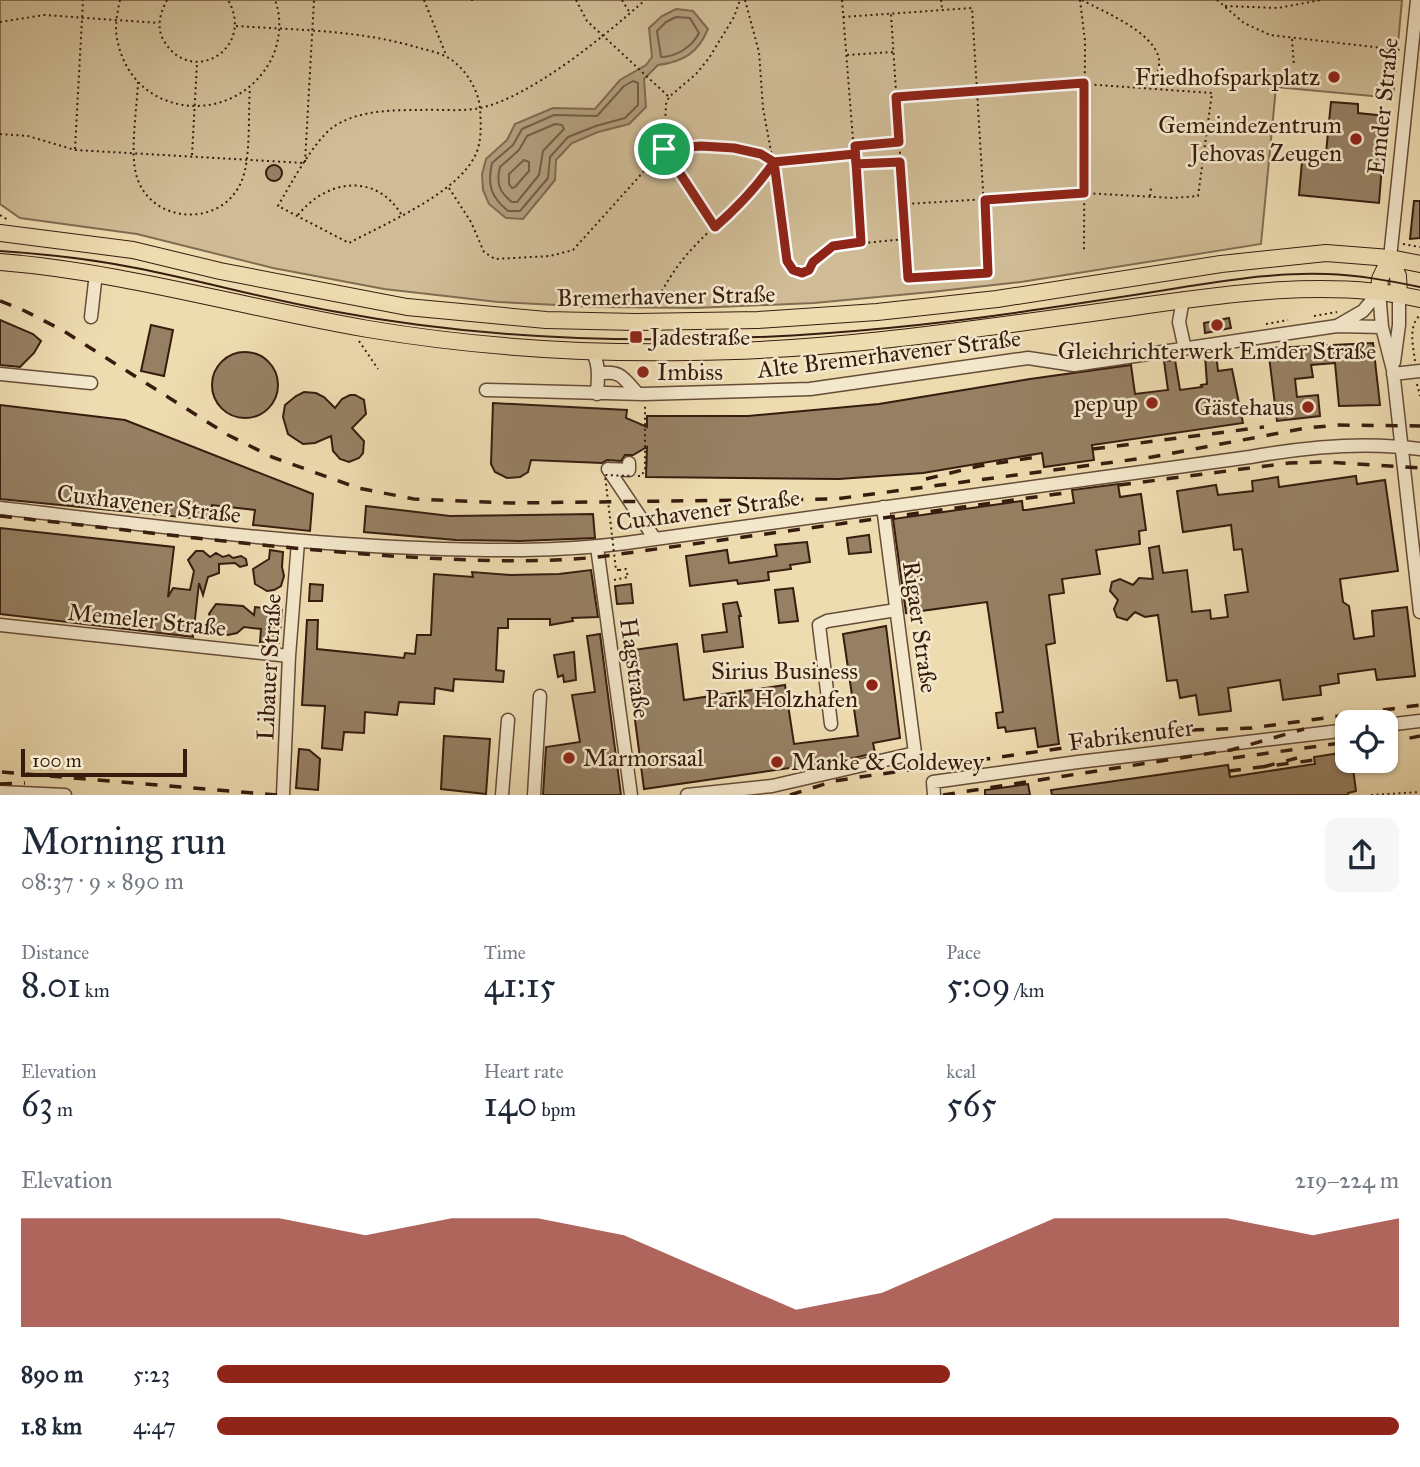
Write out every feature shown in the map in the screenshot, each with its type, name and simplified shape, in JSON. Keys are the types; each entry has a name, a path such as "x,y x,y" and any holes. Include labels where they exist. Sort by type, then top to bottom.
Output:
{"main road":[{"name":"Bremerhavener Straße","path":"0,233 133,250 220,271 407,307 545,320 636,322 746,320 877,312 997,299 1272,258 1326,253 1391,250 1420,264"},
{"name":"Emder Straße","path":"1379,292 1380,279 1391,250"},
{"name":"Emder Straße","path":"1391,250 1399,294"},
{"path":"0,262 96,273 366,329 455,343 592,351 691,352 886,340 1183,299 1296,290 1379,292 1420,299"}],"street":[{"name":"Emder Straße","path":"1391,250 1416,0"},
{"path":"91,317 96,273"},
{"name":"Emder Straße","path":"1379,292 1382,327 1393,372 1401,446 1414,510 1420,612"},
{"name":"Alte Bremerhavener Straße","path":"1337,326 1363,311 1379,292"},
{"name":"Emder Straße","path":"1393,372 1399,325 1399,294"},
{"path":"1183,299 1179,322 1185,349"},
{"name":"Alte Bremerhavener Straße","path":"485,390 641,394 810,389 1028,358 1073,365 1337,326 1382,327"},
{"path":"592,351 597,360 597,394"},
{"path":"1393,372 1420,371"},
{"path":"598,374 620,373 641,394"},
{"path":"0,374 91,383"},
{"name":"Cuxhavener Straße","path":"0,508 298,542 497,551 597,547 1250,457 1300,447 1401,446 1420,449"},
{"path":"631,470 608,469 655,539"},
{"name":"Rigaer Straße","path":"687,795 772,786 915,752 883,507"},
{"name":"Libauer Straße","path":"283,795 289,656 298,542"},
{"name":"Hagstraße","path":"597,547 631,795"},
{"path":"831,724 819,625 827,621 896,610"},
{"name":"Memeler Straße","path":"0,625 289,656"},
{"path":"534,795 540,696"},
{"path":"502,795 508,719"},
{"path":"1398,724 1420,721"},
{"name":"Fabrikenufer","path":"934,795 933,782 1335,732"},
{"path":"0,792 65,795"}],"path":[{"path":"75,150 83,0"},
{"path":"120,0 116,20 117,43 125,64 138,82 164,100 195,107 224,102 250,88 265,71 275,51 280,29 275,0"},
{"path":"167,0 159,23 162,37 170,50 183,59 197,62 219,55 234,38 234,11 228,0"},
{"path":"305,163 314,0"},
{"path":"424,0 446,56 472,83 479,97 480,108 480,141 475,157 449,187 349,243 278,206 305,163 333,128 352,118 372,113 480,108 527,88 604,35 645,0"},
{"path":"576,0 587,21 668,96"},
{"path":"622,0 630,13"},
{"path":"715,227 664,149 666,104 668,96 696,74 709,58 734,17 740,0"},
{"path":"745,0 759,52 763,108 774,162 787,261 793,270 802,273 809,270 813,262 833,246 906,239"},
{"path":"842,0 861,242"},
{"path":"941,0 943,9"},
{"path":"1081,0 1085,41 1084,251"},
{"path":"1081,0 1136,30 1153,45 1159,60 1155,88"},
{"path":"1217,0 1244,23 1270,35 1411,51"},
{"path":"1224,5 1278,8 1321,0"},
{"path":"843,17 972,8 988,273 908,278 891,14"},
{"path":"0,22 44,15 159,23"},
{"path":"236,26 368,35 446,56"},
{"path":"1292,38 1294,66"},
{"path":"847,55 894,52"},
{"path":"192,156 197,62"},
{"path":"138,82 135,173 144,192 158,206 177,214 197,215 216,209 232,197 242,179 246,159 250,88"},
{"path":"896,97 1084,83 1212,93 1198,196 1173,198 1084,193 904,204"},
{"path":"0,134 28,136 75,150 305,163"},
{"path":"855,146 899,142"},
{"path":"449,187 471,222 484,252 495,259 550,256 573,250 664,149 701,146 734,148 761,154 774,162 855,154"},
{"path":"659,296 689,252 741,204 774,162"},
{"path":"856,164 900,162"},
{"path":"297,216 306,204 322,194 334,187 347,185 362,186 385,197 401,214"},
{"path":"1150,197 1151,188"},
{"path":"1391,250 1420,247"},
{"path":"1414,322 1420,315"},
{"path":"358,336 360,344 378,369"},
{"path":"641,394 645,470"},
{"path":"601,582 628,577 626,569 617,570 605,475 631,470"},
{"path":"1370,795 1420,792"}],"shaded area":[{"path":"0,0 1402,0 1393,98 1276,87 1261,244 1021,282 814,303 695,308 498,302 384,289 273,268 137,234 20,218 0,204"}],"water":[{"path":"676,9 693,11 708,29 689,55 658,65 644,79 646,107 629,124 598,132 572,143 556,160 555,180 523,219 506,218 489,204 483,190 482,174 486,159 507,140 515,124 553,108 595,109 620,80 646,65 652,57 649,28 662,16"}],"building":[{"path":"1331,102 1358,104 1358,113 1386,116 1379,203 1299,195 1302,161 1325,163"},
{"path":"274,165 280,167 280,179 274,181 268,179 266,173 268,167"},
{"path":"1414,201 1420,201 1420,238 1410,239"},
{"name":"Gleichrichterwerk Emder Straße","path":"1229,318 1231,328 1205,333 1204,323"},
{"path":"0,320 33,334 41,341 20,367 0,365"},
{"path":"151,325 173,330 164,376 141,371"},
{"path":"1373,343 1380,405 1339,406 1335,363 1311,365 1313,377 1295,379 1297,397 1318,395 1320,416 1277,421 1268,348"},
{"path":"245,352 258,354 273,367 278,385 276,398 263,413 245,418 232,416 217,403 212,385 214,372 227,357"},
{"path":"1216,353 1218,371 1232,369 1243,423 1092,445 1094,460 1044,467 1042,453 923,473 839,479 646,477 647,447 633,455 625,455 621,461 607,460 602,463 531,460 528,472 520,477 507,478 495,472 491,464 493,403 627,410 626,418 647,427 647,416 748,416 879,404 1131,365 1135,394 1168,390 1164,361 1175,360 1180,390 1202,387 1201,385 1207,384 1205,355"},
{"path":"304,392 324,397 335,408 342,399 350,395 364,400 366,414 352,428 364,441 363,453 359,458 349,462 340,459 333,451 331,436 315,443 303,444 288,434 283,417 285,405"},
{"path":"0,405 125,420 313,494 310,531 253,525 255,510 212,505 211,520 0,499"},
{"path":"1356,476 1357,484 1385,480 1398,571 1340,579 1343,602 1349,606 1354,639 1374,636 1372,611 1407,607 1415,676 1377,680 1375,669 1338,674 1339,683 1320,686 1321,695 1283,700 1280,680 1228,688 1231,711 1199,715 1196,695 1180,698 1177,680 1167,681 1158,615 1145,617 1135,612 1127,620 1117,617 1114,609 1118,600 1110,591 1112,582 1120,579 1133,585 1139,578 1153,579 1149,548 1159,546 1163,573 1187,570 1192,612 1210,610 1211,619 1228,617 1225,595 1248,592 1242,549 1234,550 1231,525 1183,532 1177,491 1216,485 1218,495 1253,491 1252,481 1278,477 1279,487"},
{"path":"1118,484 1120,497 1141,494 1146,530 1139,531 1140,544 1096,550 1100,574 1062,579 1064,593 1049,595 1055,643 1046,645 1059,744 1038,747 1035,728 1006,732 1005,727 998,728 996,713 1003,712 987,602 906,613 893,519 1022,501 1023,510 1074,503 1072,490"},
{"path":"366,506 450,516 593,514 595,538 456,540 364,532"},
{"path":"0,528 174,547 168,597 173,588 190,590 194,571 188,560 196,551 203,551 210,557 216,553 223,557 241,556 246,559 247,565 240,567 235,563 219,564 219,573 208,577 203,595 199,583 193,637 0,614"},
{"path":"869,535 871,552 849,554 847,538"},
{"path":"807,542 810,562 790,565 791,569 768,572 769,580 738,584 737,580 690,586 686,556 727,550 729,563 777,556 775,545"},
{"path":"270,550 283,552 284,576 281,586 267,591 255,584 253,569 269,559"},
{"path":"591,570 598,617 572,618 573,621 550,625 550,619 508,619 508,628 498,628 496,670 504,671 503,682 454,679 453,691 435,688 434,704 399,702 397,715 365,712 364,733 344,732 342,750 322,748 325,706 302,705 307,620 318,620 317,649 404,658 405,653 415,654 417,635 431,635 434,574 473,577 472,572 511,575"},
{"path":"310,584 323,585 322,601 309,601"},
{"path":"631,584 633,603 617,604 615,586"},
{"path":"793,588 798,621 779,623 775,590"},
{"path":"737,602 741,616 743,647 704,652 702,635 727,632 723,604"},
{"path":"216,604 243,606 254,615 255,607 282,610 279,643 260,642 261,629 244,627 237,633 228,635 216,631 209,614"},
{"path":"886,626 900,738 873,743 875,753 845,760 644,789 626,651 677,644 684,700 785,685 794,744 858,736 843,634"},
{"path":"600,634 621,795 543,795 546,747 580,742 572,695 595,692 587,636"},
{"path":"574,652 576,680 564,682 563,675 558,677 554,655"},
{"path":"444,736 490,739 486,794 441,789"},
{"path":"299,749 309,750 320,759 318,790 296,788"},
{"path":"1335,754 1335,773 1354,773 1356,791 1348,795 1052,795 1051,790 1228,765 1230,777 1315,764 1314,757"},
{"path":"1028,784 1030,795 985,795 985,790"}],"tram line":[{"path":"0,251 119,265 376,319 463,330 596,339 726,338 895,327 1291,274 1351,276 1420,287"}],"railway":[{"path":"0,301 62,330 228,435 272,457 358,488 414,499 511,503 835,499 1152,457 1306,428 1338,425 1420,426"},
{"path":"1093,449 1264,427"},
{"path":"926,479 979,466 1043,456"},
{"path":"1119,485 1289,463 1325,462 1420,468"},
{"path":"0,516 342,552 520,561 598,557 1072,492"},
{"path":"790,795 834,781 860,777 1189,730 1252,728 1420,705"},
{"path":"943,795 1231,750 1304,729"},
{"path":"1398,741 1420,736"},
{"path":"1233,758 1335,744"},
{"path":"1263,767 1297,758"},
{"path":"1229,771 1315,760"},
{"path":"2,772 278,795"},
{"path":"0,784 25,783"}],"place":[{"name":"Friedhofsparkplatz","path":"1334,77"},
{"name":"Gemeindezentrum Jehovas Zeugen","path":"1356,139"},
{"name":"Gleichrichterwerk Emder Straße","path":"1217,325"},
{"name":"Jadestraße","path":"636,337"},
{"name":"Imbiss","path":"643,372"},
{"name":"pep up","path":"1152,403"},
{"name":"Gästehaus","path":"1308,407"},
{"name":"Sirius Business Park Holzhafen","path":"872,685"},
{"name":"Marmorsaal","path":"569,758"},
{"name":"Manke & Coldewey","path":"777,762"}],"route":[{"path":"664,149 701,146 734,148 761,154 774,162 855,154 856,164 900,162 908,278 988,273 985,200 1084,193 1084,83 896,97 899,142 855,146 856,164 861,242 833,246 813,262 809,270 802,273 793,270 787,261 774,162 741,204 715,227 664,149"}]}
